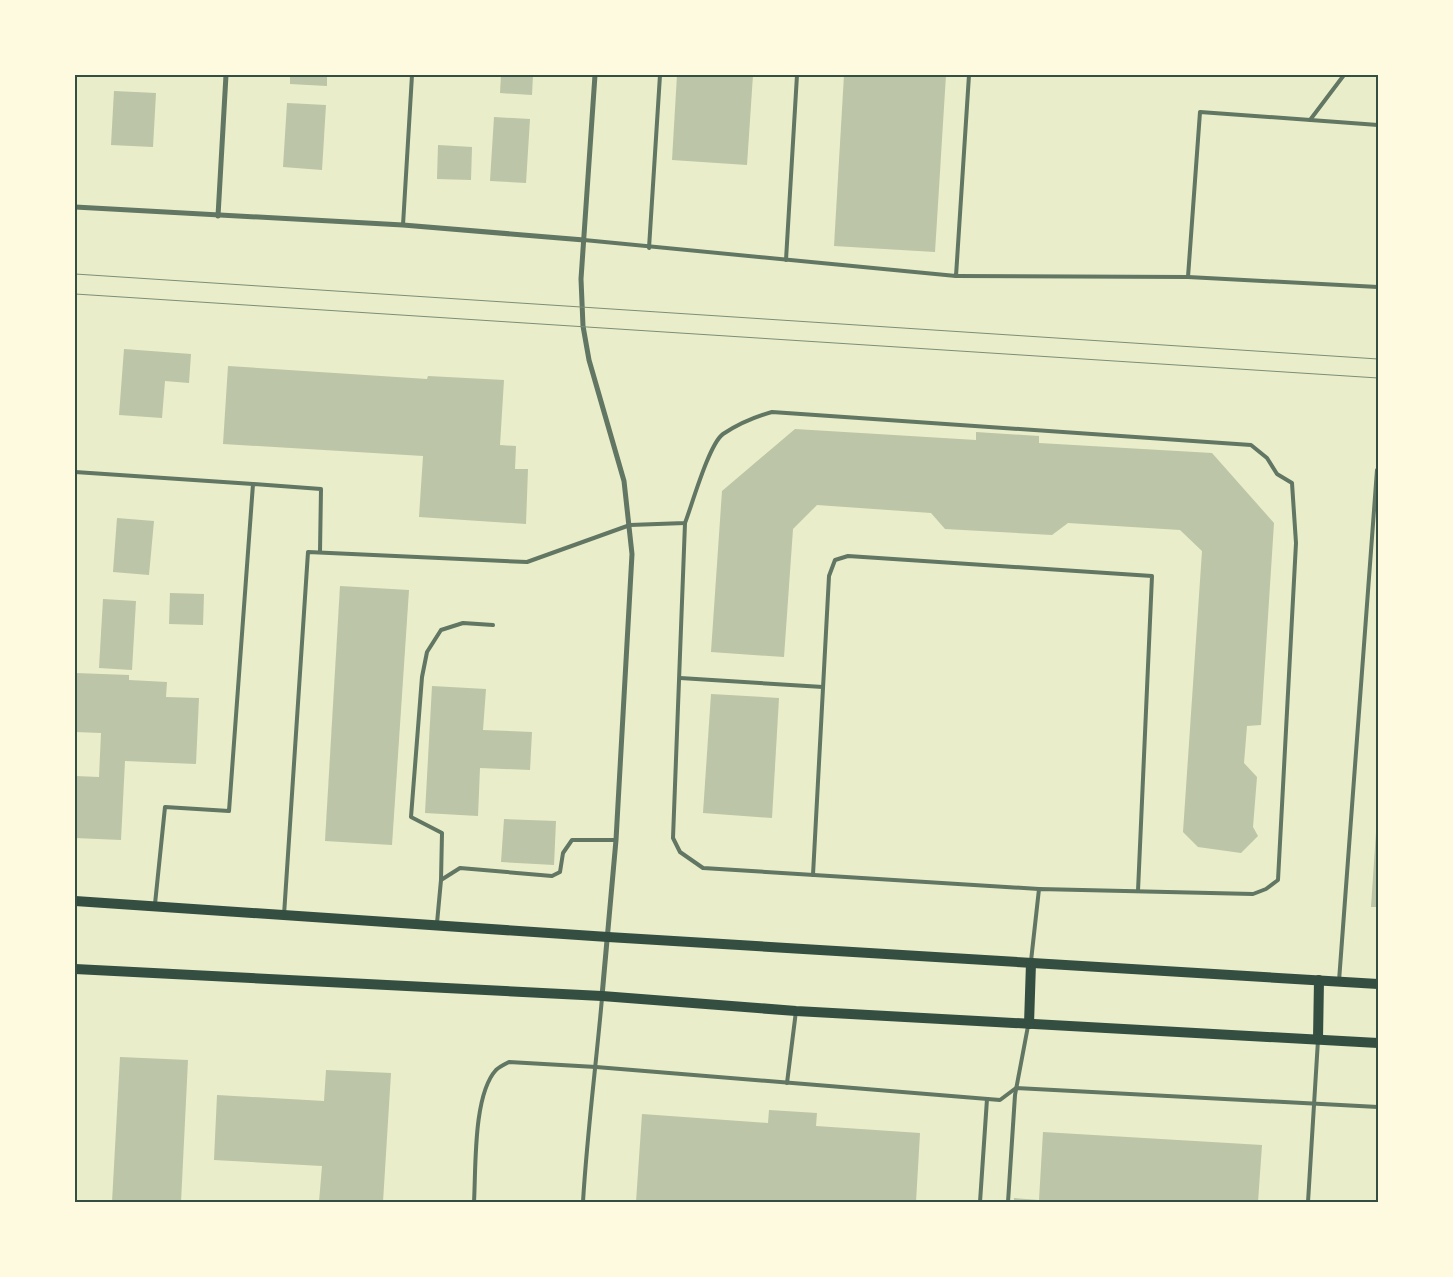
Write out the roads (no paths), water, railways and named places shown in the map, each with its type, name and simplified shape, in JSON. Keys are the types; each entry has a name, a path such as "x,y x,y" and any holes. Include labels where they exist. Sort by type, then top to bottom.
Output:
{"main road":[{"path":"75,901 608,937 1378,984"},
{"path":"1028,1024 1031,963"},
{"path":"75,969 602,996 796,1011 1378,1042"},
{"path":"1318,1039 1320,980"}],"street":[{"path":"218,216 226,75"},
{"path":"595,75 581,279 583,326 589,360 624,481 632,554 616,840 602,996"},
{"path":"75,207 403,226 584,240"}],"lane":[{"path":"403,226 412,75"},
{"path":"649,248 660,75"},
{"path":"786,260 797,75"},
{"path":"956,276 969,75"},
{"path":"1310,120 1344,75"},
{"path":"1188,277 1200,112 1378,125"},
{"path":"584,240 649,248 956,276 1188,277 1378,287"},
{"path":"772,412 1250,445 1267,458 1277,474 1292,483 1296,543 1278,880 1253,894 1039,889 703,868 680,852 674,838 680,678 685,523 709,457 721,435 750,418 772,412"},
{"path":"1339,981 1377,470"},
{"path":"75,472 321,489 320,552"},
{"path":"155,906 165,807 229,812 253,484"},
{"path":"284,915 308,552 527,562 630,525 685,523"},
{"path":"813,875 829,576 835,560 848,556 1152,576 1138,891"},
{"path":"437,926 441,880 442,833 411,817 422,676 426,652 442,630 463,623 493,625"},
{"path":"680,678 823,687"},
{"path":"441,880 460,868 552,876 560,872 563,853 572,840 616,840"},
{"path":"1031,963 1039,889"},
{"path":"583,1202 586,1146 596,1067 602,996"},
{"path":"787,1084 796,1011"},
{"path":"1008,1202 1016,1088 1028,1024"},
{"path":"1308,1202 1318,1039"},
{"path":"474,1202 481,1100 487,1083 496,1069 509,1062 596,1067 1000,1100 1016,1088 1314,1102 1378,1107"},
{"path":"980,1202 987,1099"}],"tram line":[{"path":"75,274 1378,359"},
{"path":"75,294 1378,378"}]}
